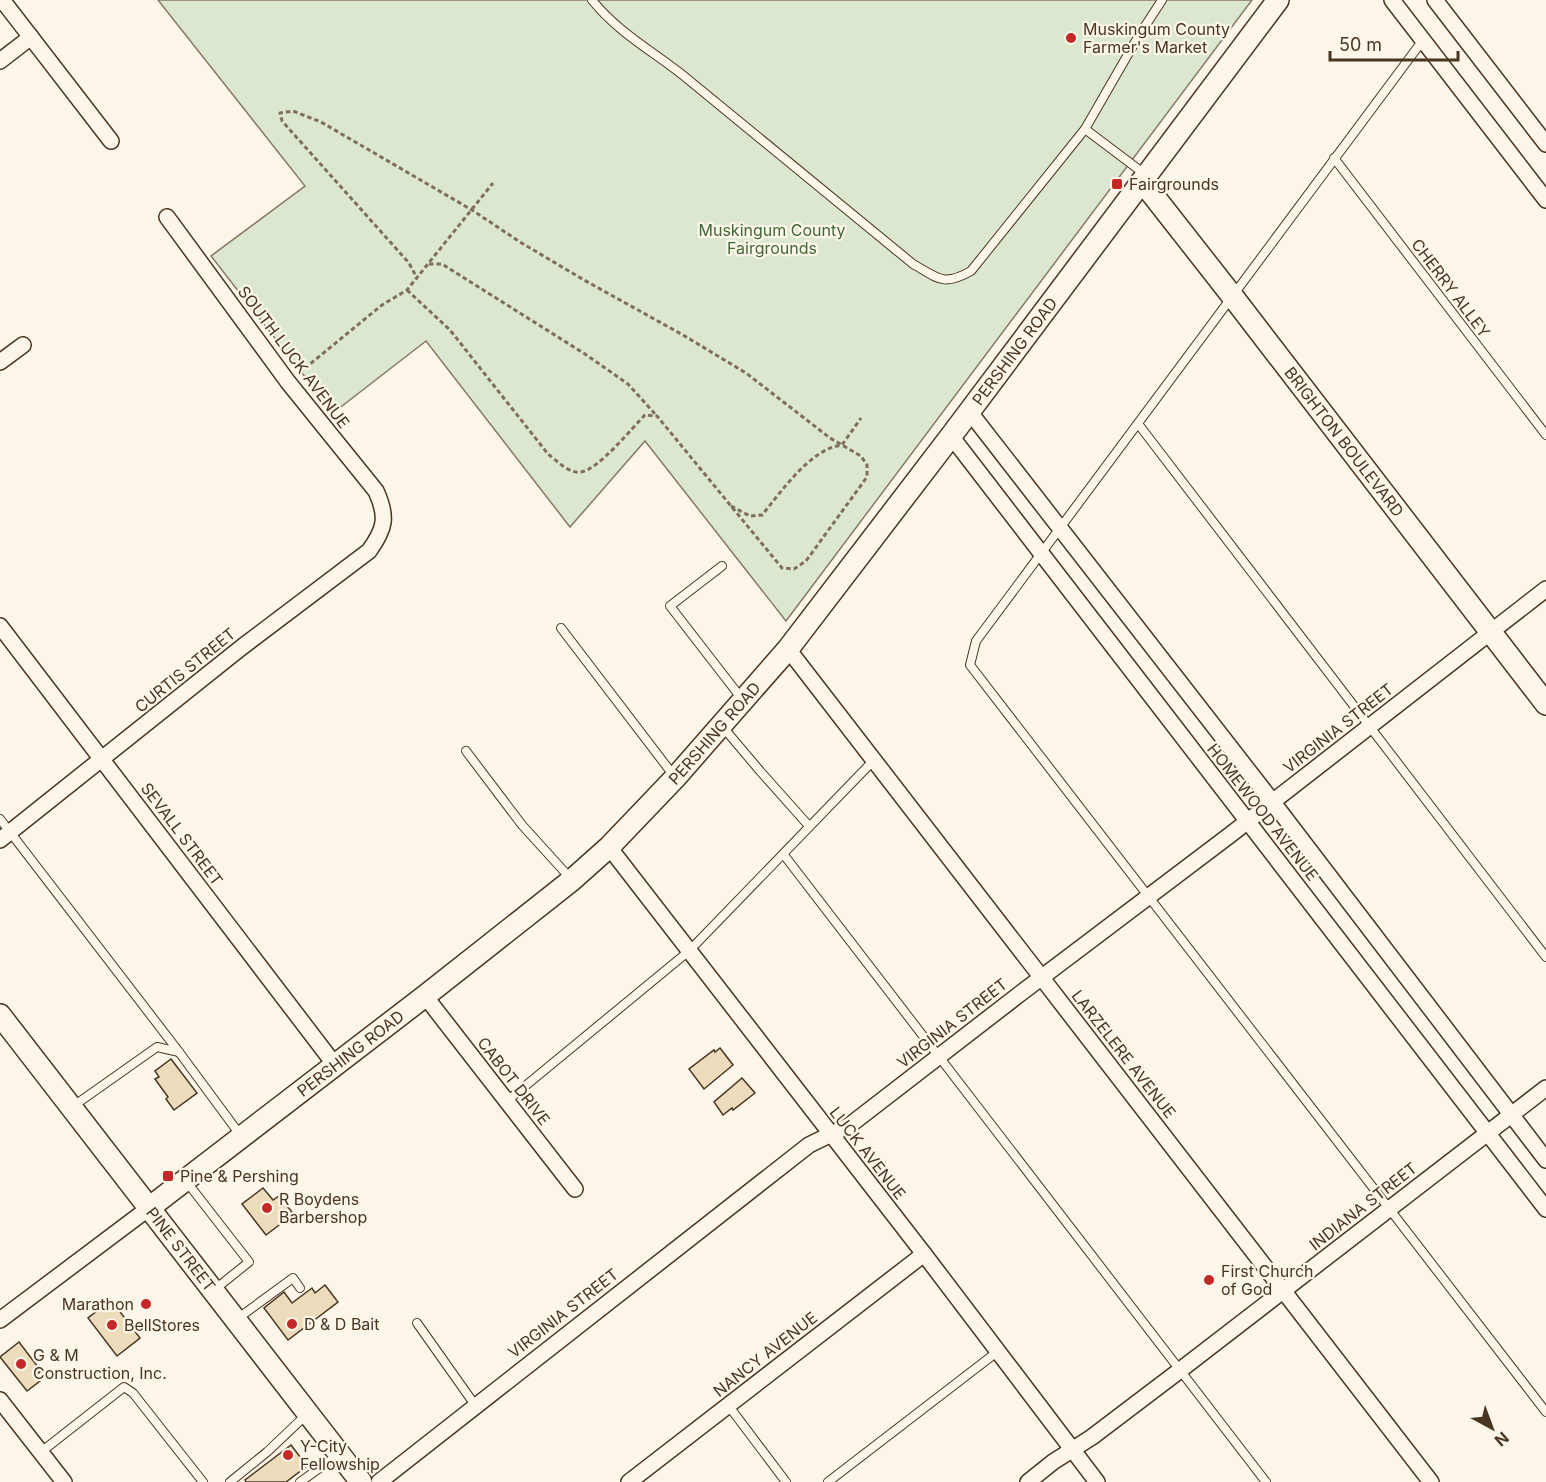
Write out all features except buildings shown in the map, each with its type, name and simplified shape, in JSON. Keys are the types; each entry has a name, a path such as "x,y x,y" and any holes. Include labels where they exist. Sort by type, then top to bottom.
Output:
{"street":[{"name":"PERSHING ROAD","path":"0,1320 425,996 572,880 609,847 675,778 788,649 1278,0"},
{"path":"1392,0 1546,200"},
{"path":"1435,0 1546,144"},
{"path":"3,1 111,141"},
{"path":"0,61 31,37"},
{"name":"BRIGHTON BOULEVARD","path":"1144,178 1546,704"},
{"name":"SOUTH LUCK AVENUE","path":"167,217 288,382 376,491 383,506 384,523"},
{"path":"0,362 22,345"},
{"name":"HOMEWOOD AVENUE","path":"969,411 1272,801 1546,1160"},
{"name":"HOMEWOOD AVENUE","path":"951,436 1546,1209"},
{"name":"CURTIS STREET","path":"5,836 103,760 242,646 369,551 379,537 384,523"},
{"name":"VIRGINIA STREET","path":"379,1482 809,1144 850,1125 1546,589"},
{"name":"SEVALL STREET","path":"0,626 335,1065"},
{"name":"LARZELERE AVENUE","path":"788,649 1431,1482"},
{"name":"LUCK AVENUE","path":"609,847 1097,1482"},
{"name":"CABOT DRIVE","path":"425,996 575,1189"},
{"name":"PINE STREET","path":"0,1015 361,1482"},
{"name":"INDIANA STREET","path":"1028,1482 1179,1371 1546,1088"},
{"name":"NANCY AVENUE","path":"629,1482 924,1254"},
{"path":"0,1400 64,1482"}],"lane":[{"path":"592,0 601,11 644,48 688,79 913,264 942,280 957,279 971,271 1085,129 1162,0"},
{"path":"1423,40 1139,425 976,641 970,665 1546,1412"},
{"path":"1085,129 1144,178"},
{"name":"CHERRY ALLEY","path":"1334,158 1546,435"},
{"path":"1139,425 1546,957"},
{"path":"722,566 670,606 743,700"},
{"path":"561,628 675,778"},
{"path":"722,724 809,826"},
{"path":"466,751 522,825 572,880"},
{"path":"507,1101 689,951 874,760"},
{"path":"0,819 5,836 179,1052 242,1137"},
{"path":"784,855 1266,1482"},
{"path":"71,1107 157,1047 179,1052"},
{"path":"185,1180 249,1262 213,1291"},
{"path":"236,1320 293,1278 300,1288"},
{"path":"417,1323 476,1405"},
{"path":"828,1482 997,1352"},
{"path":"41,1452 124,1387 133,1393 203,1482"},
{"path":"728,1405 786,1482"},
{"path":"230,1482 267,1452 308,1413"},
{"path":"300,1482 339,1454"}],"path":[{"path":"417,278 409,263 282,121 280,113 293,111 321,122 472,210 584,280 746,373 842,445 861,456 867,465 867,477 806,561 794,569 782,568 628,384 585,354 442,264 429,264"},
{"path":"288,382 382,305 407,290 494,183"},
{"path":"407,290 450,330 548,454 568,469 580,472 598,463 645,415 657,416"},
{"path":"729,505 750,516 762,514 814,456 831,446 842,445 861,418"}],"green space":[{"name":"Muskingum County Fairgrounds","path":"158,0 1252,0 786,621 645,441 570,527 426,341 333,413 211,256 305,186"}],"place":[{"name":"Muskingum County Farmer's Market","path":"1071,38"},
{"name":"Fairgrounds","path":"1117,184"},
{"name":"Pine & Pershing","path":"168,1176"},
{"name":"R Boydens Barbershop","path":"267,1208"},
{"name":"First Church of God","path":"1209,1280"},
{"name":"Marathon","path":"146,1304"},
{"name":"D & D Bait","path":"292,1324"},
{"name":"BellStores","path":"112,1325"},
{"name":"G & M Construction, Inc.","path":"21,1364"},
{"name":"Y-City Fellowship","path":"288,1455"}]}
